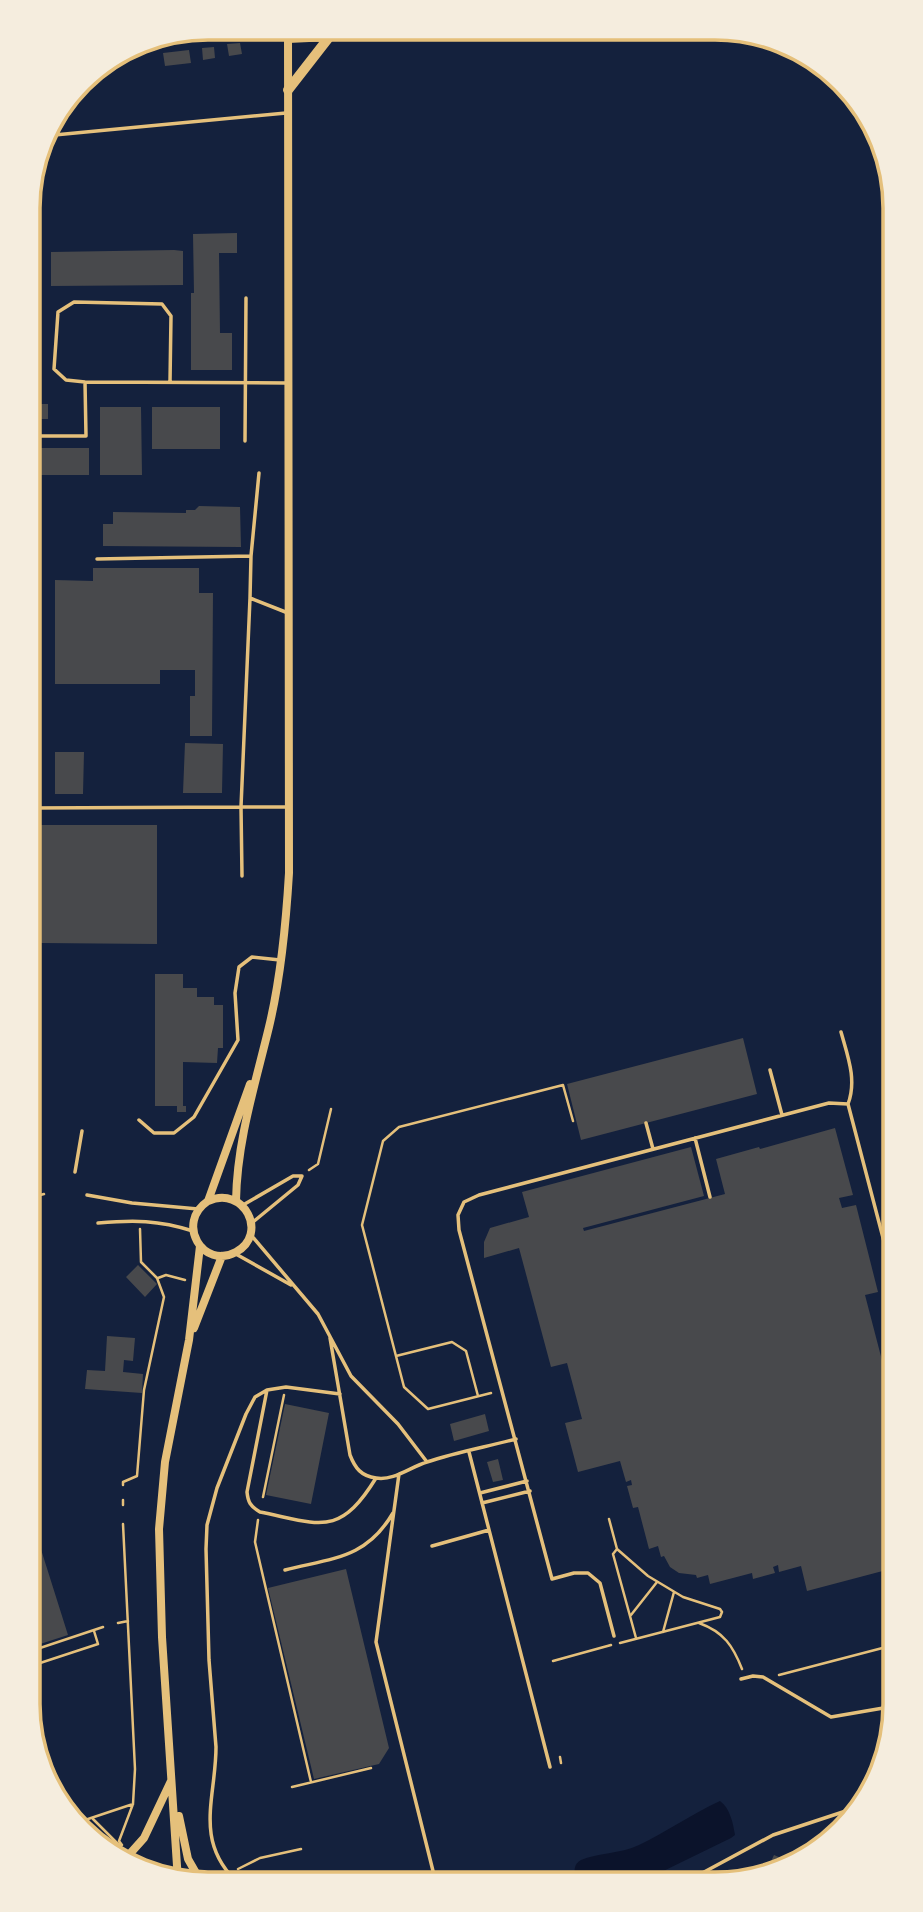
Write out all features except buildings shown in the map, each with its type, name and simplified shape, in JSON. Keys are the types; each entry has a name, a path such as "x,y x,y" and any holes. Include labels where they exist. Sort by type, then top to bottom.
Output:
{"highway":[{"path":"288,90 327,40"}],"street":[{"path":"239,1203 222,1197 208,1201 198,1209 193,1231 200,1246 208,1253 222,1256 234,1253 244,1245 250,1234 251,1224 239,1203 237,1165 274,1004 288,898 288,40"},
{"path":"208,1201 261,1055"},
{"path":"177,1868 162,1637 159,1528 164,1462 189,1340 200,1246"},
{"path":"189,1340 222,1256"},
{"path":"131,1853 144,1838 173,1779"},
{"path":"173,1779 185,1849 195,1871"}],"lane":[{"path":"58,135 289,113"},
{"path":"245,441 246,298"},
{"path":"170,382 171,316 162,304 74,302 58,312 54,369 66,380 85,382 289,383"},
{"path":"41,436 86,436 85,382"},
{"path":"242,876 241,807 251,556 258,474"},
{"path":"97,559 251,556"},
{"path":"250,598 289,614"},
{"path":"41,808 290,807"},
{"path":"139,1120 154,1133 174,1133 194,1117 238,1040 235,993 239,967 252,957 280,960"},
{"path":"841,1032 853,1076 853,1092 848,1104 882,1235"},
{"path":"770,1070 782,1115"},
{"path":"614,1636 600,1583 587,1573 574,1573 552,1579 459,1230 458,1215 464,1202 479,1195 829,1103 848,1104"},
{"path":"646,1123 653,1149"},
{"path":"75,1172 82,1131"},
{"path":"695,1138 710,1197"},
{"path":"239,1203 293,1176 302,1176 298,1185 251,1224"},
{"path":"87,1195 132,1203 198,1209"},
{"path":"99,1223 139,1220 170,1224 193,1231"},
{"path":"250,1234 318,1314 351,1376 398,1424 427,1462"},
{"path":"234,1253 296,1288"},
{"path":"330,1338 348,1445 355,1466 363,1474 387,1478 427,1462 516,1439"},
{"path":"229,1872 213,1844 209,1827 209,1807 216,1767 206,1549 211,1507 255,1397 267,1390 286,1387 340,1394"},
{"path":"267,1390 247,1492 248,1502 253,1508 260,1512 306,1521 333,1521 356,1507 376,1478"},
{"path":"469,1451 550,1767"},
{"path":"399,1474 376,1642 433,1872"},
{"path":"480,1493 527,1481"},
{"path":"482,1503 530,1491"},
{"path":"285,1570 361,1549 383,1530 394,1511"},
{"path":"432,1546 489,1530"},
{"path":"741,1679 763,1677 831,1717 882,1708"},
{"path":"704,1872 773,1835 842,1812"}],"path":[{"path":"491,1393 428,1409 404,1387 362,1225 383,1141 399,1127 564,1085 573,1121"},
{"path":"302,1176 318,1164 331,1109"},
{"path":"123,1485 123,1482 137,1476 144,1390 164,1304 163,1290 158,1278 141,1262 139,1226"},
{"path":"158,1278 166,1275 188,1281"},
{"path":"396,1356 452,1342 466,1351 478,1396"},
{"path":"263,1497 284,1395"},
{"path":"123,1500 123,1505"},
{"path":"553,1661 720,1617 722,1612 674,1592 648,1576 617,1549 609,1519"},
{"path":"258,1520 254,1542 311,1782"},
{"path":"92,1818 126,1850 119,1841 133,1804 135,1742 123,1524"},
{"path":"617,1549 613,1554 636,1638"},
{"path":"630,1615 657,1582"},
{"path":"663,1632 674,1592"},
{"path":"118,1623 128,1620"},
{"path":"698,1623 720,1633 733,1646 742,1669 750,1668"},
{"path":"40,1648 103,1628"},
{"path":"40,1663 98,1644 94,1631"},
{"path":"771,1671 779,1675 882,1648"},
{"path":"559,1757 561,1763"},
{"path":"292,1787 371,1769"},
{"path":"87,1819 133,1804"},
{"path":"236,1871 260,1858 301,1849"}],"water":[{"path":"720,1801 732,1821 735,1835 661,1872 575,1872 575,1866 581,1860 639,1845"}]}
